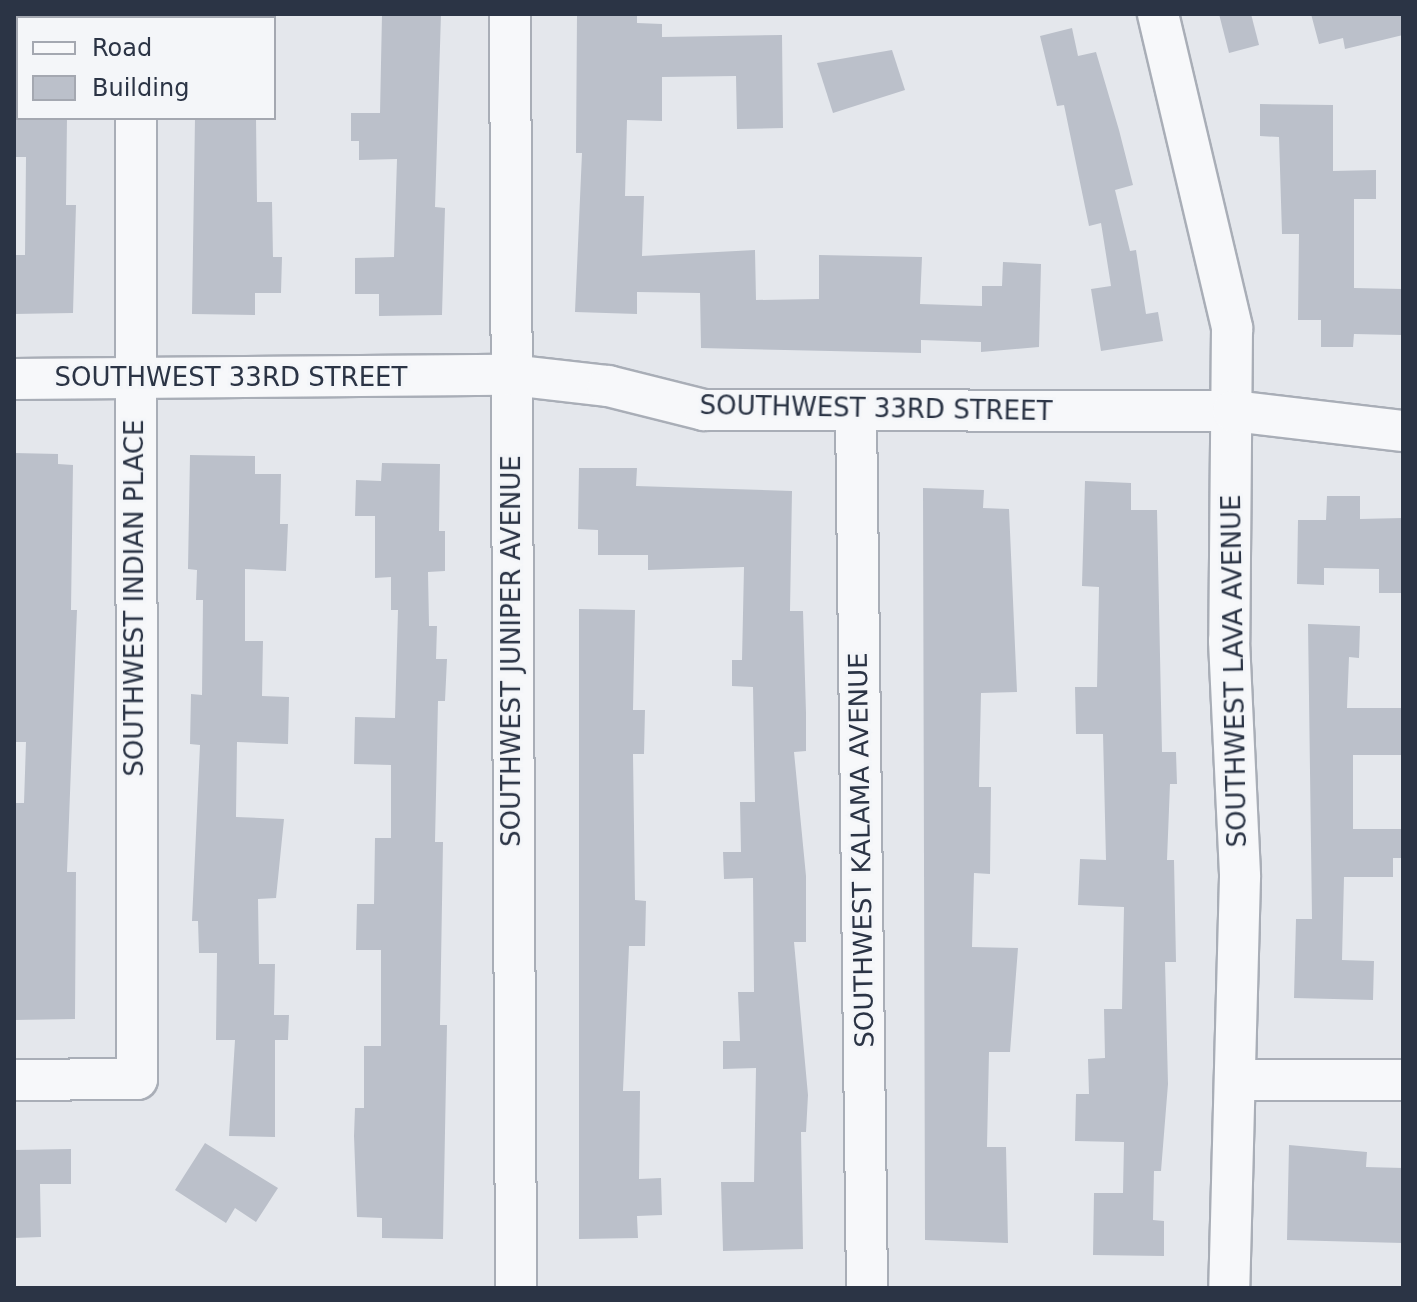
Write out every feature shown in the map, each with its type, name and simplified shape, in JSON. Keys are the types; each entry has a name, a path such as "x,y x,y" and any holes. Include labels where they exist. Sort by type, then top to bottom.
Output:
{"street":[{"name":"SOUTHWEST JUNIPER AVENUE","path":"510,14 516,1288"},
{"name":"SOUTHWEST LAVA AVENUE","path":"1158,14 1219,247 1232,328 1233,411 1228,547 1240,863 1237,1080 1229,1288"},
{"name":"SOUTHWEST INDIAN PLACE","path":"14,1080 137,1079 136,120"},
{"name":"SOUTHWEST 33RD STREET","path":"14,379 511,375 608,386 704,410 856,413 1233,411 1403,431"},
{"name":"SOUTHWEST KALAMA AVENUE","path":"856,413 867,1288"},
{"path":"1237,1080 1403,1080"}],"building":[{"path":"382,14 441,14 435,207 445,208 442,315 379,316 379,294 355,294 355,258 394,257 397,159 359,160 359,141 351,141 351,113 380,113"},
{"path":"577,14 637,14 637,23 662,24 662,37 782,35 783,128 737,129 736,76 662,77 662,121 627,120 625,196 644,196 642,256 755,250 756,300 819,299 819,255 922,257 920,304 982,306 982,286 1002,286 1003,262 1041,264 1039,347 981,352 981,342 921,340 921,353 701,348 700,293 637,292 637,314 575,312 582,153 576,153"},
{"path":"1219,14 1251,14 1259,45 1229,53"},
{"path":"1311,14 1403,14 1403,35 1345,49 1343,38 1319,44"},
{"path":"1072,28 1078,56 1096,52 1119,130 1133,185 1115,190 1130,251 1136,250 1146,314 1158,312 1163,341 1101,351 1091,289 1111,286 1101,223 1089,226 1064,105 1057,106 1040,36"},
{"path":"892,50 905,90 833,113 817,63"},
{"path":"1260,104 1333,105 1333,171 1376,170 1376,199 1354,199 1354,288 1403,289 1403,335 1354,334 1353,347 1321,347 1321,320 1298,320 1299,234 1282,234 1279,137 1260,136"},
{"path":"14,118 67,120 66,205 76,205 73,313 14,314 14,255 25,255 26,157 14,157"},
{"path":"195,120 256,120 257,202 272,202 273,257 282,257 281,293 255,293 255,315 192,314"},
{"path":"14,453 58,454 58,464 73,465 71,610 77,610 67,872 76,872 75,1019 14,1020 14,803 24,803 26,742 14,742"},
{"path":"190,455 255,456 255,474 281,474 280,524 288,524 286,571 245,569 245,641 263,641 262,696 289,697 288,744 237,742 236,817 284,819 276,898 258,899 259,964 275,964 274,1015 289,1015 288,1040 275,1040 275,1137 229,1136 235,1040 216,1040 217,953 199,953 198,921 192,921 200,745 190,744 191,694 202,695 203,600 196,600 197,570 188,569"},
{"path":"382,463 440,464 439,531 445,531 445,571 428,572 429,626 437,626 436,659 447,659 445,701 438,701 435,842 443,842 440,1025 447,1025 443,1239 382,1238 382,1218 357,1217 355,1108 364,1108 364,1046 381,1046 381,950 356,950 357,904 374,904 375,838 391,838 391,765 354,764 355,717 395,718 398,610 391,610 391,577 375,578 375,516 355,516 356,480 381,481"},
{"path":"579,468 637,468 636,486 792,491 790,611 803,611 806,713 806,751 794,752 806,876 806,942 794,942 808,1095 806,1132 801,1132 803,1249 723,1251 721,1182 754,1182 756,1068 723,1069 723,1041 740,1041 738,992 754,992 753,878 724,879 723,852 741,852 740,802 755,802 753,687 732,686 732,660 742,660 744,567 648,570 648,555 598,555 598,530 578,529"},
{"path":"1085,481 1131,483 1131,510 1157,510 1162,752 1176,752 1177,784 1170,784 1167,860 1174,860 1176,962 1165,962 1168,1084 1161,1171 1154,1171 1153,1220 1164,1221 1164,1256 1093,1255 1094,1193 1123,1193 1124,1142 1075,1141 1076,1094 1089,1094 1088,1059 1105,1058 1104,1009 1122,1009 1124,907 1078,905 1080,859 1106,860 1103,734 1076,734 1075,687 1097,687 1099,587 1082,586"},
{"path":"923,488 984,490 983,508 1009,509 1017,692 981,693 979,787 991,787 990,874 974,873 972,947 1018,948 1010,1052 989,1052 987,1147 1006,1147 1008,1243 925,1240"},
{"path":"1327,496 1360,496 1360,519 1403,518 1403,593 1379,593 1379,569 1324,568 1324,585 1297,584 1298,520 1326,520"},
{"path":"579,609 635,610 633,710 645,710 644,754 633,754 635,900 646,901 645,946 629,946 623,1091 640,1091 639,1179 661,1178 662,1215 637,1216 638,1238 579,1239"},
{"path":"1308,624 1360,626 1359,658 1349,657 1347,708 1402,708 1402,755 1353,755 1353,829 1402,829 1402,858 1393,858 1393,877 1344,877 1342,960 1374,961 1373,1000 1294,998 1296,919 1312,919"},
{"path":"205,1143 278,1188 256,1222 235,1208 226,1223 175,1190"},
{"path":"1289,1145 1367,1152 1366,1167 1403,1168 1403,1243 1287,1240"},
{"path":"71,1149 71,1184 40,1184 41,1237 14,1238 14,1150"}]}
